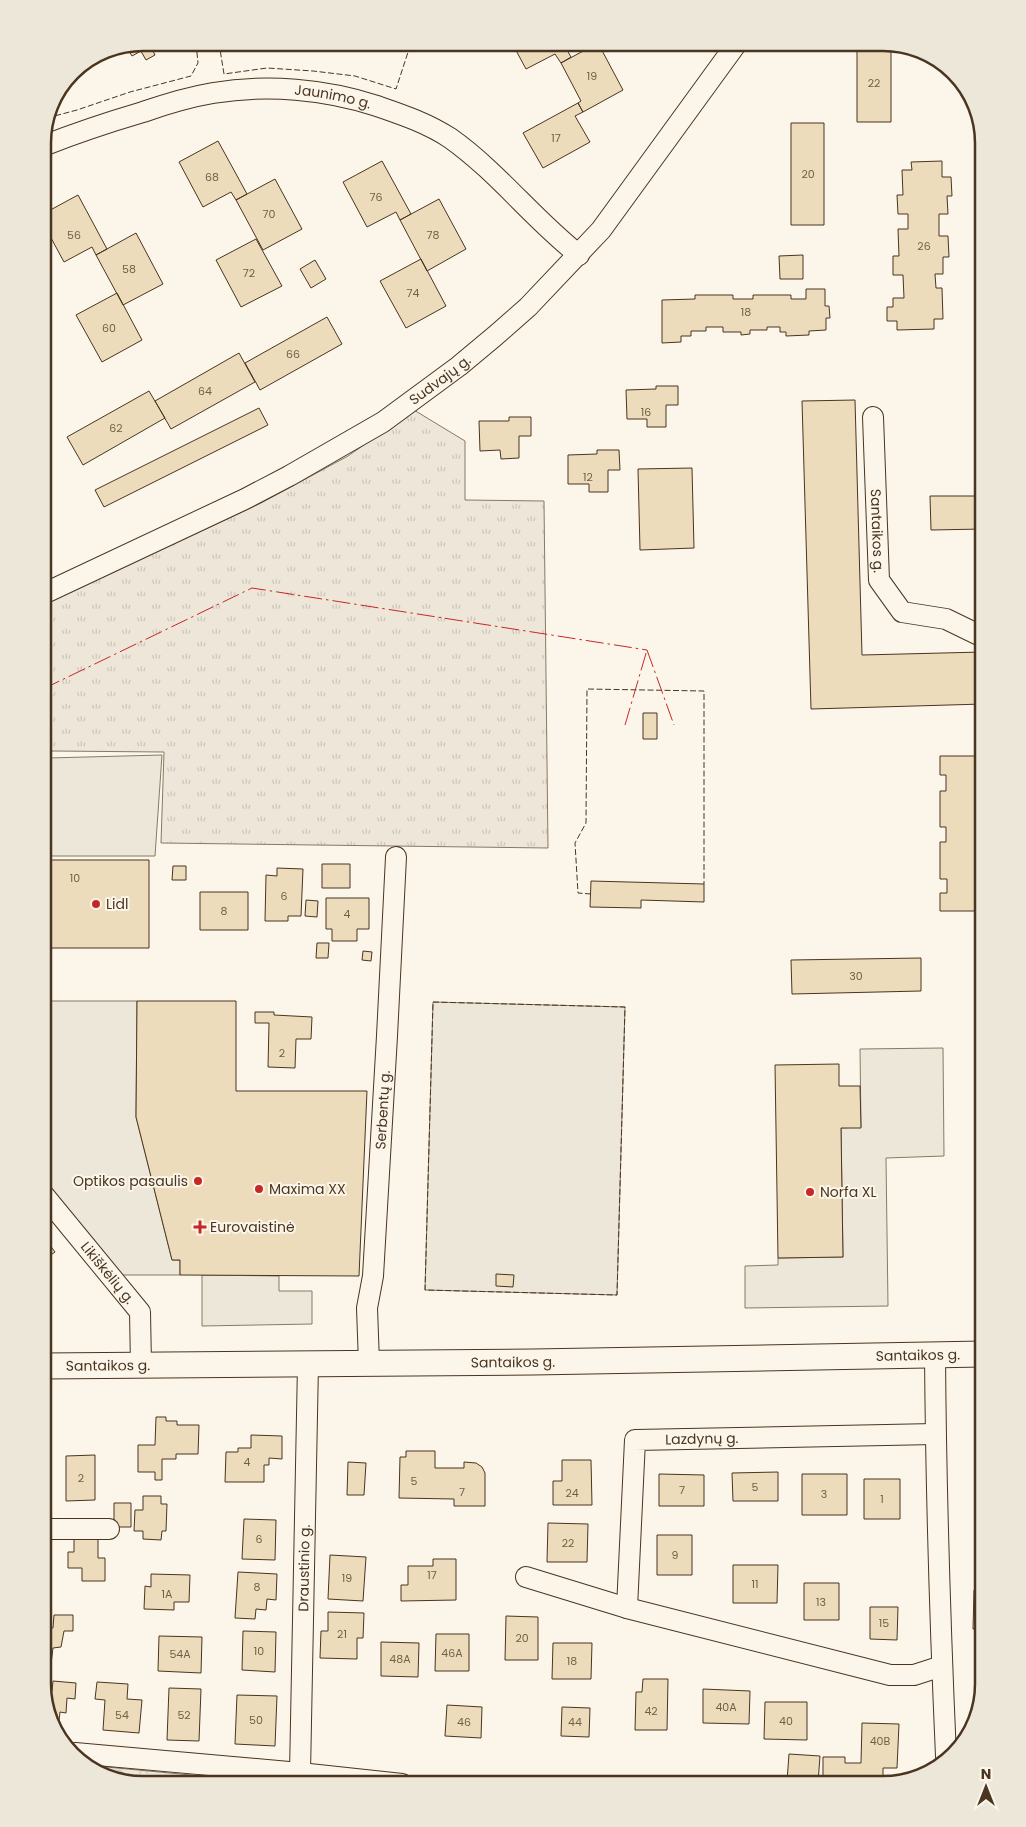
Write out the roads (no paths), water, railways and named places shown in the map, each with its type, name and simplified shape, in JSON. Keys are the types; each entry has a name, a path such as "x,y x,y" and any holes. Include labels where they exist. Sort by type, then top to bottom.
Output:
{"main road":[{"name":"Santaikos g.","path":"51,1366 542,1362 975,1354"}],"street":[{"name":"Sudvajų g.","path":"51,590 245,499 289,476 383,422 496,336 528,307 601,230 732,51"},
{"name":"Jaunimo g.","path":"51,143 80,131 175,102 212,93 240,90 288,90 344,97 404,115 436,129 480,161 558,238 579,254"},
{"name":"Santaikos g.","path":"873,416 879,580 902,612 946,619 975,633"},
{"name":"Serbentų g.","path":"369,1363 367,1308 374,1266 396,857"},
{"name":"Likiškėlių g.","path":"51,1204 140,1312 141,1365"},
{"path":"935,1354 935,1434 946,1751"},
{"name":"Draustinio g.","path":"300,1773 308,1364"},
{"name":"Lazdynų g.","path":"627,1608 634,1440 935,1434"},
{"path":"51,1529 109,1529"},
{"path":"526,1577 627,1608 890,1675 914,1675 942,1666"},
{"path":"84,1754 328,1776"}],"place":[{"name":"Lidl","path":"96,904"},
{"name":"Optikos pasaulis","path":"198,1181"},
{"name":"Maxima XX","path":"259,1189"},
{"name":"Norfa XL","path":"810,1192"},
{"name":"Eurovaistinė","path":"200,1227"}]}
